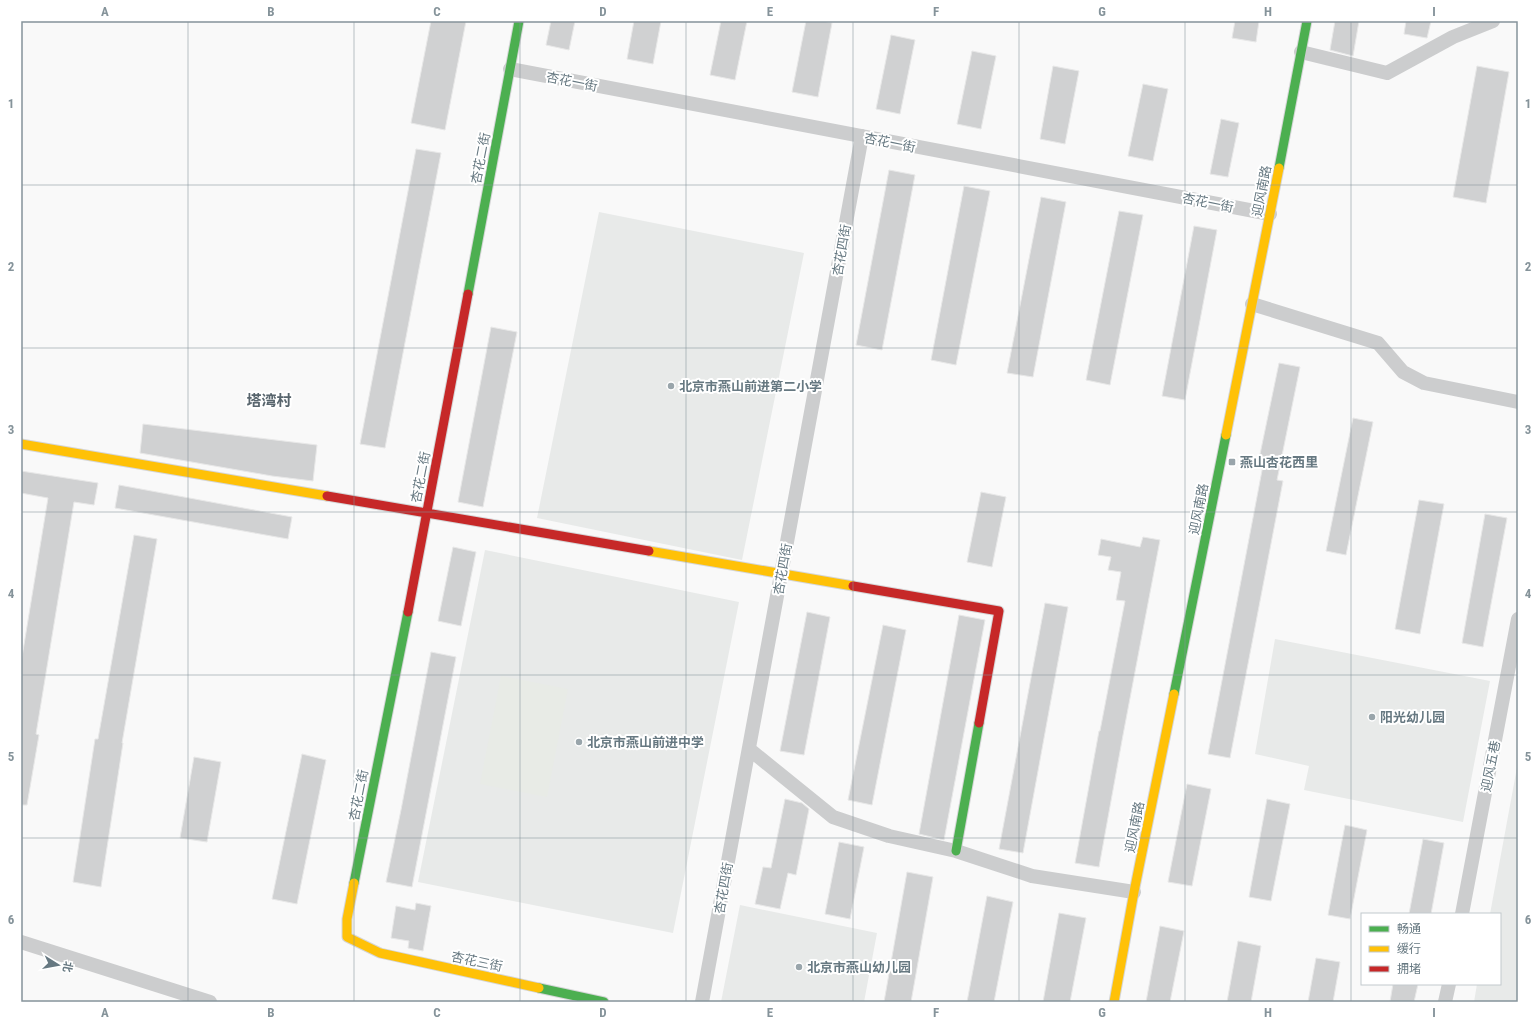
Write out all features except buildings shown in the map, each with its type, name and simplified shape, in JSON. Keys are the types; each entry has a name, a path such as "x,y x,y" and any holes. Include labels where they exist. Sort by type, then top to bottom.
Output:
{"street":[{"name":"杏花二街","path":"347,937 347,919 426,513 519,21"},
{"name":"迎风南路","path":"1114,1002 1134,892 1270,214 1307,21"},
{"path":"1301,52 1387,73 1453,37 1493,21"},
{"name":"杏花一街","path":"510,69 1270,214"},
{"name":"杏花四街","path":"702,1002 862,136"},
{"path":"1252,304 1378,343 1403,372 1424,383 1518,402"},
{"path":"21,444 999,610 956,850"},
{"name":"迎风五巷","path":"1462,913 1518,624"},
{"path":"748,748 833,817 889,836 956,850 1032,876 1134,892"},
{"name":"杏花三街","path":"347,937 380,953 569,998 604,1002"},
{"path":"21,942 210,1002"},
{"path":"1445,1002 1449,985"}],"shaded area":[{"name":"北京市燕山前进第二小学","path":"599,212 804,253 742,560 537,518"},
{"name":"北京市燕山前进中学","path":"485,550 739,602 673,933 418,882"},
{"name":"阳光幼儿园","path":"1275,639 1490,681 1463,822 1304,790 1309,766 1255,754"},
{"path":"501,676 568,689 547,797 480,784"},
{"path":"1518,762 1518,1002 1474,1002 1477,985 1501,985 1501,913 1490,913"},
{"name":"北京市燕山幼儿园","path":"740,905 877,933 864,1002 721,1002"}],"traffic: fast":[{"path":"468,294 519,21"},
{"path":"1279,168 1307,21"},
{"path":"1174,694 1226,435"},
{"path":"354,883 408,612"},
{"path":"956,851 979,723"},
{"path":"539,988 604,1002"}],"traffic: slow":[{"path":"1226,435 1279,168"},
{"path":"21,444 327,496"},
{"path":"649,551 853,586"},
{"path":"1114,1002 1134,892 1174,694"},
{"path":"354,883 347,919 347,937 380,953 539,988"}],"traffic: jam":[{"path":"408,612 468,294"},
{"path":"327,496 649,551"},
{"path":"853,586 999,611 979,723"}],"place":[{"name":"北京市燕山前进第二小学","path":"671,386"},
{"name":"燕山杏花西里","path":"1232,462"},
{"name":"阳光幼儿园","path":"1372,717"},
{"name":"北京市燕山前进中学","path":"579,742"},
{"name":"北京市燕山幼儿园","path":"799,967"}],"district":[{"name":"塔湾村","path":"269,401"}]}
